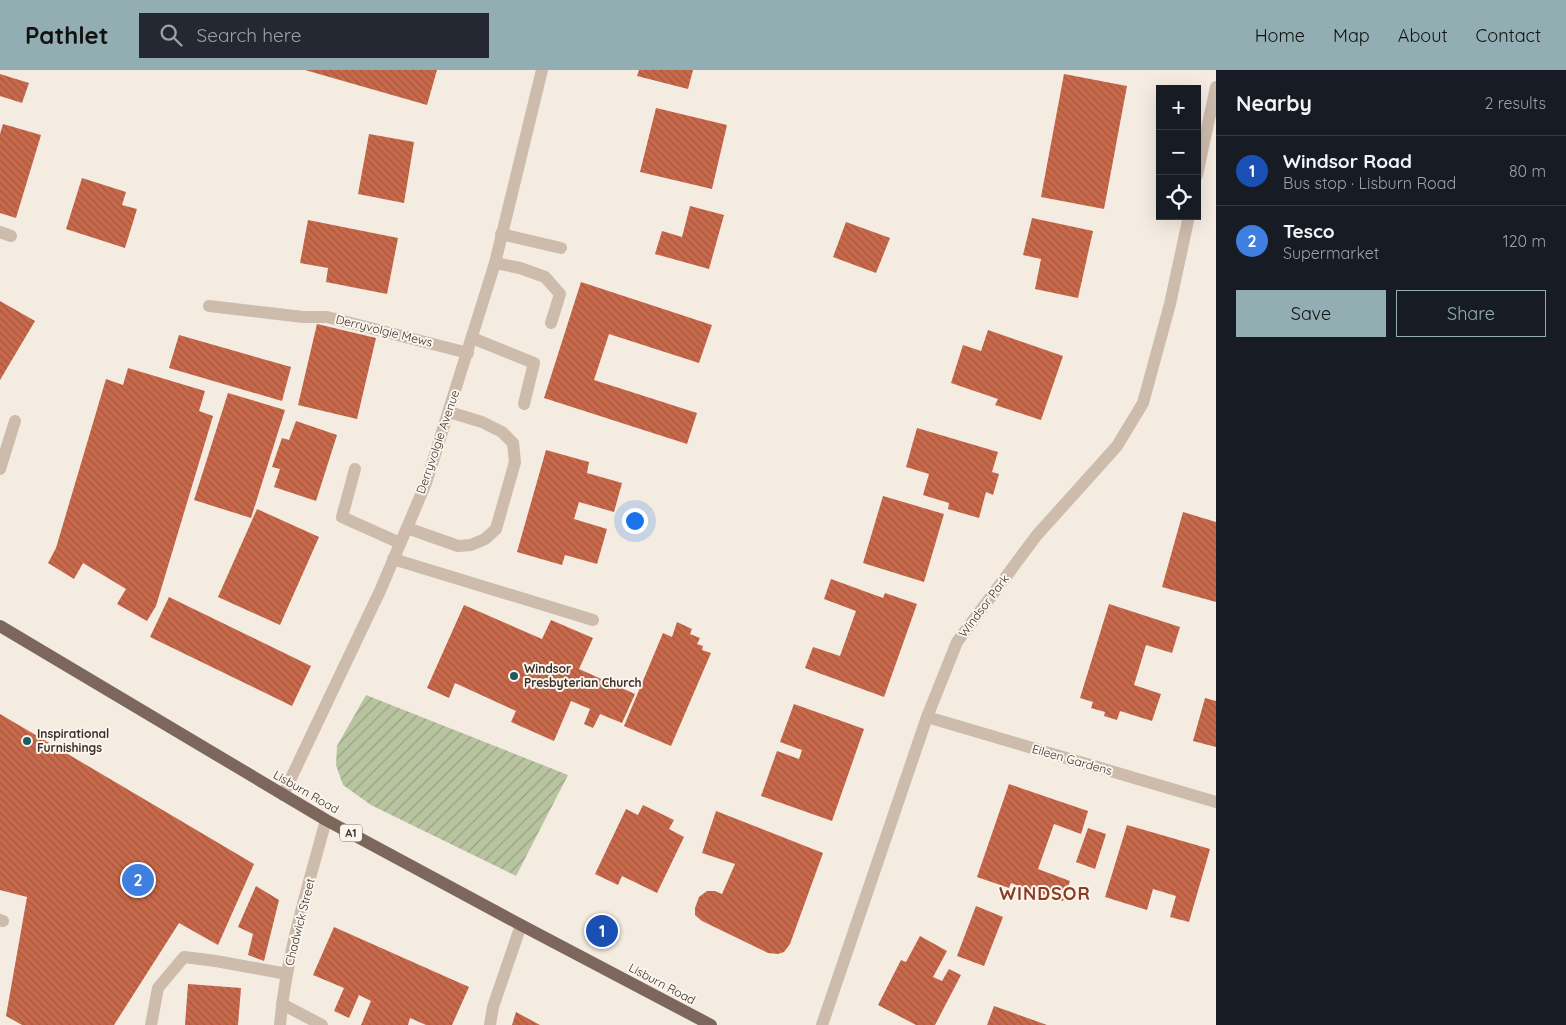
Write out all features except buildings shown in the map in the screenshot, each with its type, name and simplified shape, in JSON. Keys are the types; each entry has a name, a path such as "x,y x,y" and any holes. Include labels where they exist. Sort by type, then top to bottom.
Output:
{"main road":[{"name":"Lisburn Road","path":"0,626 326,820 712,1025"}],"street":[{"name":"Derryvolgie Avenue","path":"284,796 393,560 426,483 495,262 542,70"},
{"path":"1201,156 1216,87"},
{"name":"Windsor Park","path":"822,1025 927,717 957,642 1037,535 1117,446 1143,403 1170,304 1187,220"},
{"path":"502,234 561,248"},
{"path":"495,262 546,277 560,294 551,324"},
{"name":"Derryvolgie Mews","path":"209,306 303,317 327,317 468,352"},
{"path":"472,338 534,363 524,404"},
{"path":"407,528 458,546 471,545 485,539 496,529 515,462 513,443 502,432 482,422 449,412"},
{"path":"0,469 15,421"},
{"path":"355,469 342,517 400,543"},
{"path":"393,560 593,620"},
{"name":"Eileen Gardens","path":"927,717 1216,802"},
{"name":"Chadwick Street","path":"280,1025 295,934 326,820"},
{"path":"490,1025 493,1007 521,925"},
{"path":"151,1025 158,988 184,958 216,961 287,974"},
{"path":"282,1004 322,1025"}],"green space":[{"path":"366,695 568,775 516,876 371,805 343,785 336,765 337,746"}],"place":[{"name":"Windsor Presbyterian Church","path":"514,676"},
{"name":"Inspirational Furnishings","path":"27,741"},
{"name":"Tesco","path":"138,880"},
{"name":"Windsor Road","path":"602,931"}],"district":[{"name":"WINDSOR","path":"1045,894"}]}
